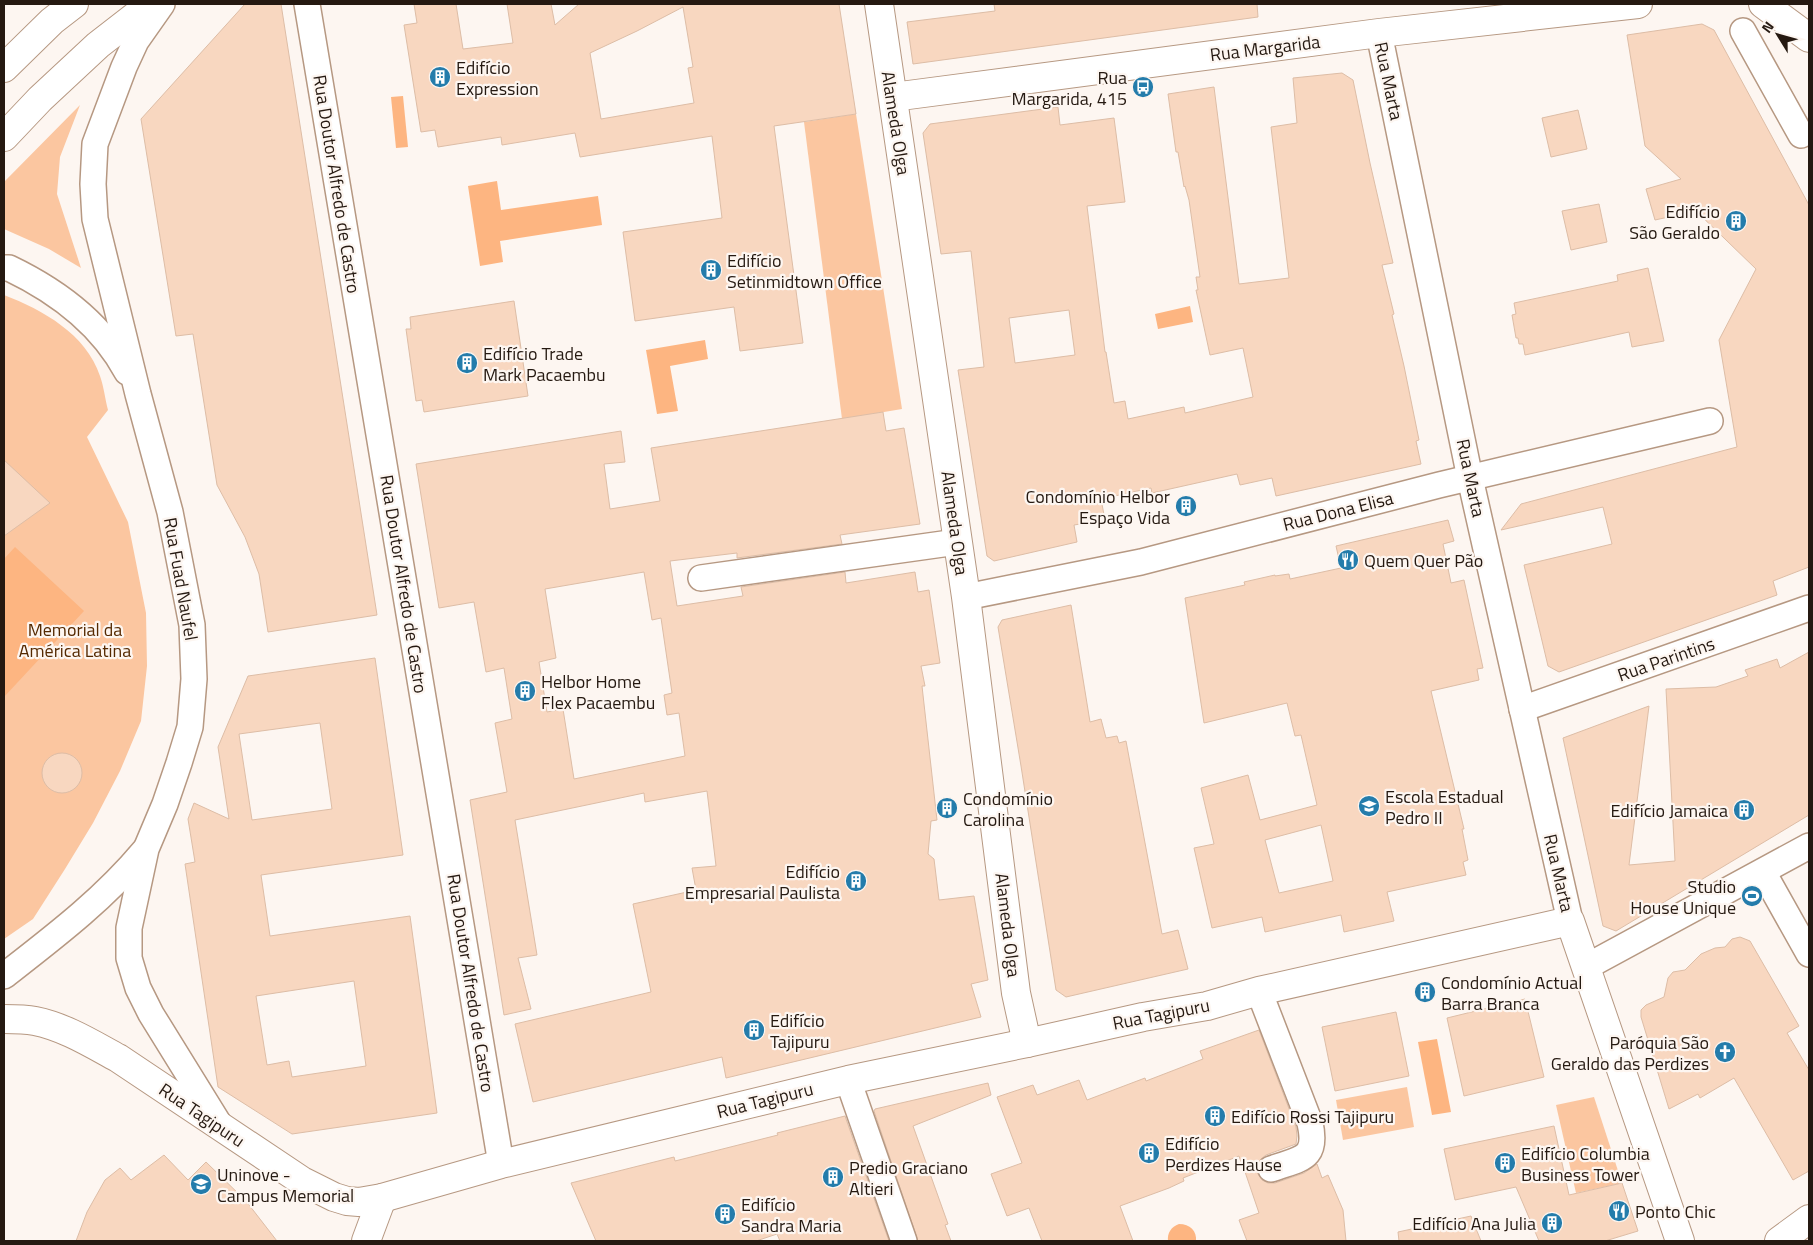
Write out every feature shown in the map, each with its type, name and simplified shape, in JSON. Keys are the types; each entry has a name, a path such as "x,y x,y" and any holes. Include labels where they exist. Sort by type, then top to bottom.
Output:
{"street":[{"path":"4,68 52,21 74,4"},
{"path":"4,137 40,99 98,46 151,4"},
{"name":"Rua Fuad Naufel","path":"162,4 136,41 124,66 96,144 92,184 95,219 138,394 170,512 192,625 194,679 190,727 165,804 146,849 129,928 129,958 138,988 151,1014 221,1128"},
{"name":"Rua Doutor Alfredo de Castro","path":"307,4 501,1164"},
{"name":"Alameda Olga","path":"879,4 966,597 1015,983 1027,1043"},
{"name":"Rua Margarida","path":"893,97 1379,33 1636,4"},
{"path":"1763,4 1809,38"},
{"path":"1743,32 1805,143"},
{"name":"Rua Marta","path":"1379,33 1470,478 1570,921"},
{"path":"1805,143 1804,123 1809,110"},
{"name":"Rua Fuad Naufel","path":"4,268 9,268 37,282 64,299 92,324 112,347 138,394"},
{"name":"Rua Dona Elisa","path":"966,597 1141,562 1470,478 1710,421"},
{"path":"701,578 957,542"},
{"name":"Rua Parintins","path":"1522,709 1809,608"},
{"path":"1586,967 1809,846"},
{"name":"Rua Fuad Naufel","path":"4,976 95,904 124,875 146,849"},
{"path":"1763,872 1809,954"},
{"path":"1570,921 1680,1241"},
{"name":"Rua Tagipuru","path":"4,1019 35,1021 66,1031 118,1058 302,1181 334,1197 359,1202 382,1198 501,1164 848,1080 1143,1017 1207,1006 1259,991 1570,921"},
{"path":"1259,991 1310,1123 1313,1136 1312,1148 1308,1154 1271,1169"},
{"path":"848,1080 904,1241"},
{"path":"366,1241 382,1198"},
{"path":"1779,1241 1809,1219"}],"green space":[{"path":"80,105 60,157 57,194 81,268 49,249 4,229 4,182"},
{"path":"856,114 902,409 842,419 804,122"},
{"name":"Memorial da América Latina","path":"4,295 33,308 61,325 85,348 100,376 108,410 87,437 128,522 146,613 147,666 141,721 120,771 93,823 33,919 4,939"},
{"path":"1407,1087 1414,1127 1343,1140 1336,1100"},
{"path":"1594,1097 1622,1183 1576,1193 1556,1105"}],"shaded area":[{"path":"403,96 408,147 396,148 391,97"},
{"path":"497,181 501,210 598,196 602,225 500,241 503,262 480,266 468,186"},
{"path":"1190,306 1193,322 1158,329 1155,314"},
{"path":"705,340 708,359 670,366 678,411 657,414 646,350"},
{"path":"15,547 84,611 4,697 4,559"},
{"path":"1437,1039 1451,1112 1432,1115 1418,1042"},
{"path":"1179,1224 1186,1225 1192,1229 1196,1241 1168,1241 1170,1231"}],"building":[{"path":"245,4 281,4 377,615 268,632 259,574 245,537 217,485 193,334 176,336 141,119"},
{"path":"414,4 456,4 463,49 513,43 507,4 551,4 555,25 579,4 839,4 856,114 774,126 803,343 740,351 734,307 635,321 623,232 722,218 712,136 580,157 575,133 502,145 501,137 438,147 435,130 421,132 404,25 417,23","holes":["683,7 693,67 688,68 694,103 601,119 590,53"]},
{"path":"994,4 1257,4 1258,17 913,64 907,22 995,11"},
{"path":"1702,24 1714,30 1809,205 1809,567 1773,581 1777,595 1559,672 1548,666 1524,565 1612,544 1603,507 1501,530 1521,504 1737,447 1719,340 1756,269 1696,211 1655,220 1646,189 1681,179 1645,146 1627,35"},
{"path":"1342,73 1353,80 1393,263 1382,265 1394,314 1392,315 1419,440 1416,441 1421,464 1276,496 1272,478 1240,485 1237,474 1152,493 1151,488 1101,499 1105,520 1074,525 1077,542 994,561 987,556 958,370 984,367 971,251 941,254 923,133 930,124 1058,107 1060,125 1114,118 1125,202 1087,206 1105,352 1114,403 1125,401 1128,419 1184,407 1185,413 1253,397 1243,348 1210,355 1196,290 1198,290 1196,277 1200,277 1189,200 1184,187 1178,152 1176,152 1168,94 1214,87 1239,284 1289,278 1271,127 1297,123 1293,78","holes":["1069,310 1075,355 1015,363 1009,318"]},
{"path":"1578,110 1587,149 1551,157 1542,118"},
{"path":"1599,204 1607,242 1571,250 1562,211"},
{"path":"1648,268 1664,341 1632,347 1629,332 1525,355 1523,344 1519,344 1518,338 1516,338 1512,315 1516,314 1514,303 1618,281 1617,275"},
{"name":"Edifício Trade Mark Pacaembu","path":"514,301 528,396 424,412 422,400 416,401 406,329 411,329 410,317"},
{"path":"883,412 886,431 904,428 920,524 840,535 842,544 737,558 737,553 670,561 677,606 743,596 741,587 845,572 846,583 915,572 918,592 929,590 940,663 921,666 925,686 922,686 937,820 931,821 928,854 934,859 939,900 974,896 988,980 971,984 981,1017 726,1078 722,1057 533,1102 515,1024 651,992 633,904 696,890 692,868 716,866 707,791 645,802 644,793 515,820 537,955 518,958 531,1009 504,1015 470,800 507,792 495,723 512,719 504,668 486,672 474,602 439,608 416,464 621,431 625,462 604,464 610,509 660,501 651,448","holes":["644,572 652,620 661,618 672,693 664,695 667,715 679,713 685,756 574,779 563,709 547,712 539,662 556,658 545,589"]},
{"path":"4,460 50,503 4,536"},
{"path":"1448,520 1454,541 1443,544 1451,583 1464,580 1483,668 1477,669 1479,680 1431,691 1464,829 1462,829 1468,860 1463,862 1466,875 1387,892 1394,921 1344,932 1341,915 1265,932 1262,917 1212,928 1194,848 1214,844 1201,788 1248,775 1260,820 1317,805 1301,735 1295,736 1287,703 1204,723 1185,598 1245,585 1244,582 1275,575 1289,574 1290,579 1341,568 1336,546","holes":["1321,825 1333,881 1279,893 1265,840"]},
{"path":"1071,605 1090,722 1101,719 1106,738 1117,736 1119,743 1126,741 1162,934 1178,930 1188,969 1066,997 1056,990 998,627 1002,620"},
{"path":"1809,652 1809,815 1616,931 1603,926 1563,738 1649,706 1629,865 1675,861 1666,689 1716,687 1748,676 1745,670 1777,659 1780,668"},
{"path":"375,658 403,855 261,875 270,936 410,916 437,1113 292,1134 218,1087 185,864 195,862 188,819 194,803 229,819 218,747 248,676","holes":["320,723 332,809 252,820 239,734","354,981 366,1066 292,1077 289,1061 267,1065 256,996"]},
{"path":"66,753 73,756 79,762 82,773 81,781 73,790 66,793 58,793 51,790 43,781 42,769 45,762 54,754"},
{"name":"Paróquia São Geraldo das Perdizes","path":"1740,937 1750,941 1799,1026 1787,1033 1809,1070 1809,1171 1793,1180 1734,1078 1700,1098 1698,1094 1669,1109 1641,1017 1641,1010 1646,1005 1664,997 1668,978 1673,972 1685,970 1701,954 1715,948 1725,947 1732,939"},
{"path":"1525,999 1544,1077 1464,1096 1447,1018"},
{"path":"1396,1012 1409,1076 1335,1091 1322,1027"},
{"path":"1259,1030 1296,1127 1297,1136 1296,1144 1266,1155 1261,1159 1257,1166 1258,1174 1262,1180 1268,1183 1275,1183 1304,1173 1317,1164 1322,1178 1328,1175 1343,1210 1346,1241 1247,1241 1239,1220 1259,1213 1242,1163 1244,1161 1241,1162 1239,1156 1183,1178 1184,1181 1169,1188 1120,1206 1133,1241 1042,1241 1029,1208 1007,1216 991,1174 1022,1163 997,1097 1033,1085 1037,1095 1079,1080 1087,1100 1145,1078 1146,1081 1203,1059 1200,1051"},
{"path":"988,1083 991,1095 913,1126 948,1224 945,1225 951,1241 918,1241 874,1111 875,1109"},
{"path":"845,1116 889,1241 780,1241 777,1234 756,1241 596,1241 571,1183 674,1157 675,1161"},
{"path":"1554,1126 1569,1195 1622,1183 1638,1231 1605,1241 1539,1241 1516,1187 1455,1200 1444,1149"},
{"name":"Uninove - Campus Memorial","path":"164,1155 188,1180 206,1162 246,1201 277,1241 76,1241 87,1212 105,1180 120,1168 131,1180"},
{"path":"1471,1216 1481,1241 1399,1241 1398,1232"}],"place":[{"name":"Edifício Expression","path":"440,77"},
{"name":"Rua Margarida, 415","path":"1143,87"},
{"name":"Edifício São Geraldo","path":"1736,221"},
{"name":"Edifício Setinmidtown Office","path":"711,270"},
{"name":"Edifício Trade Mark Pacaembu","path":"467,363"},
{"name":"Condomínio Helbor Espaço Vida","path":"1186,506"},
{"name":"Quem Quer Pão","path":"1348,560"},
{"name":"Helbor Home Flex Pacaembu","path":"525,691"},
{"name":"Escola Estadual Pedro II","path":"1369,806"},
{"name":"Condomínio Carolina","path":"947,808"},
{"name":"Edifício Jamaica","path":"1744,810"},
{"name":"Edifício Empresarial Paulista","path":"856,881"},
{"name":"Studio House Unique","path":"1752,896"},
{"name":"Condomínio Actual Barra Branca","path":"1425,992"},
{"name":"Edifício Tajipuru","path":"754,1030"},
{"name":"Paróquia São Geraldo das Perdizes","path":"1725,1052"},
{"name":"Edifício Rossi Tajipuru","path":"1215,1116"},
{"name":"Edifício Perdizes Hause","path":"1149,1153"},
{"name":"Edifício Columbia Business Tower","path":"1505,1163"},
{"name":"Predio Graciano Altieri","path":"833,1177"},
{"name":"Uninove - Campus Memorial","path":"201,1184"},
{"name":"Ponto Chic","path":"1619,1211"},
{"name":"Edifício Sandra Maria","path":"725,1214"},
{"name":"Edifício Ana Julia","path":"1552,1223"}]}
